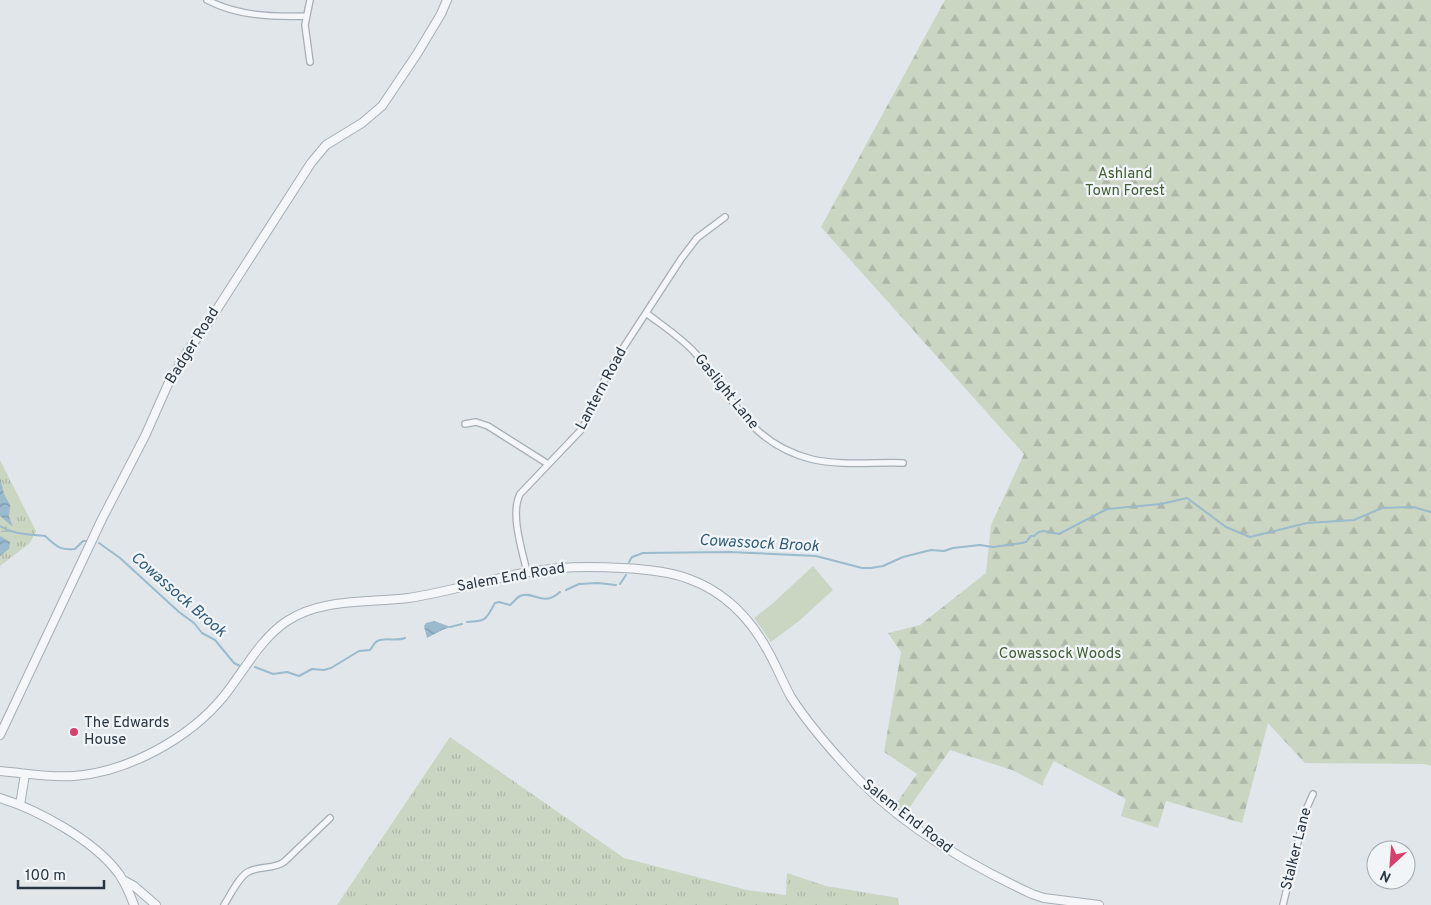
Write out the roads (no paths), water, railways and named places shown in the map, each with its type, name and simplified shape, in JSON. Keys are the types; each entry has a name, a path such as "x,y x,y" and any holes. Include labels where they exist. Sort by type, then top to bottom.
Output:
{"street":[{"path":"207,0 235,11 263,16 306,16"},
{"path":"310,0 306,16 305,33 310,62"},
{"name":"Badger Road","path":"0,735 102,520 177,368 311,163 326,145 362,123 382,106 417,54 441,14 447,0"},
{"name":"Lantern Road","path":"526,572 516,513 517,500 523,489 581,430 593,409 614,362 690,248 706,231 726,217"},
{"name":"Gaslight Lane","path":"646,313 690,348 747,421 763,436 781,447 801,456 822,461 903,463"},
{"path":"465,424 476,422 488,426 548,464"},
{"name":"Salem End Road","path":"0,771 61,776 98,772 132,761 159,748 208,714 281,625 297,615 318,608 420,596 526,572 579,566 652,570 688,579 718,594 738,609 755,629 799,709 843,764 873,794 948,850 1009,883 1044,898 1099,905"},
{"path":"20,804 26,774"},
{"name":"Stalker Lane","path":"1283,905 1305,812 1313,794"},
{"path":"0,798 20,804 48,818 89,845 109,862 123,880 134,905"},
{"path":"224,905 244,874 252,870 276,866 284,862 330,818"},
{"path":"123,880 134,886 156,905"}],"water":[{"path":"0,477 4,494 10,505 9,517 13,527 0,516"},
{"path":"0,536 10,542 9,549 0,556"},
{"path":"434,621 451,627 427,638 424,626 426,623"}],"waterway":[{"name":"Cowassock Brook","path":"629,562 632,557 643,553 729,552 816,556 862,568 871,568 883,566 903,557 931,550 944,551 980,545 993,547 1022,543 1039,532 1059,534 1107,509 1161,504 1187,498 1226,527 1250,537 1307,523 1354,520 1382,508 1413,507 1431,512"},
{"name":"Cowassock Brook","path":"0,526 16,533 45,536 58,547 65,549 75,549 83,541 86,541"},
{"name":"Cowassock Brook","path":"99,543 120,558 179,612 194,623 202,633 215,640 234,663 240,666"},
{"name":"Cowassock Brook","path":"620,584 626,575"},
{"name":"Cowassock Brook","path":"566,590 579,584 598,583 616,585"},
{"name":"Cowassock Brook","path":"467,622 479,621 485,618 495,603 499,602 510,605 517,598 525,595 548,599 560,592"},
{"name":"Cowassock Brook","path":"450,627 462,624"},
{"name":"Cowassock Brook","path":"255,667 273,674 287,672 299,676 312,669 324,670 331,668 359,651 370,650 377,641 405,638"}],"place":[{"name":"The Edwards House","path":"74,732"}],"park label":[{"name":"Ashland Town Forest","path":"1125,182"},
{"name":"Cowassock Woods","path":"1060,654"}]}
